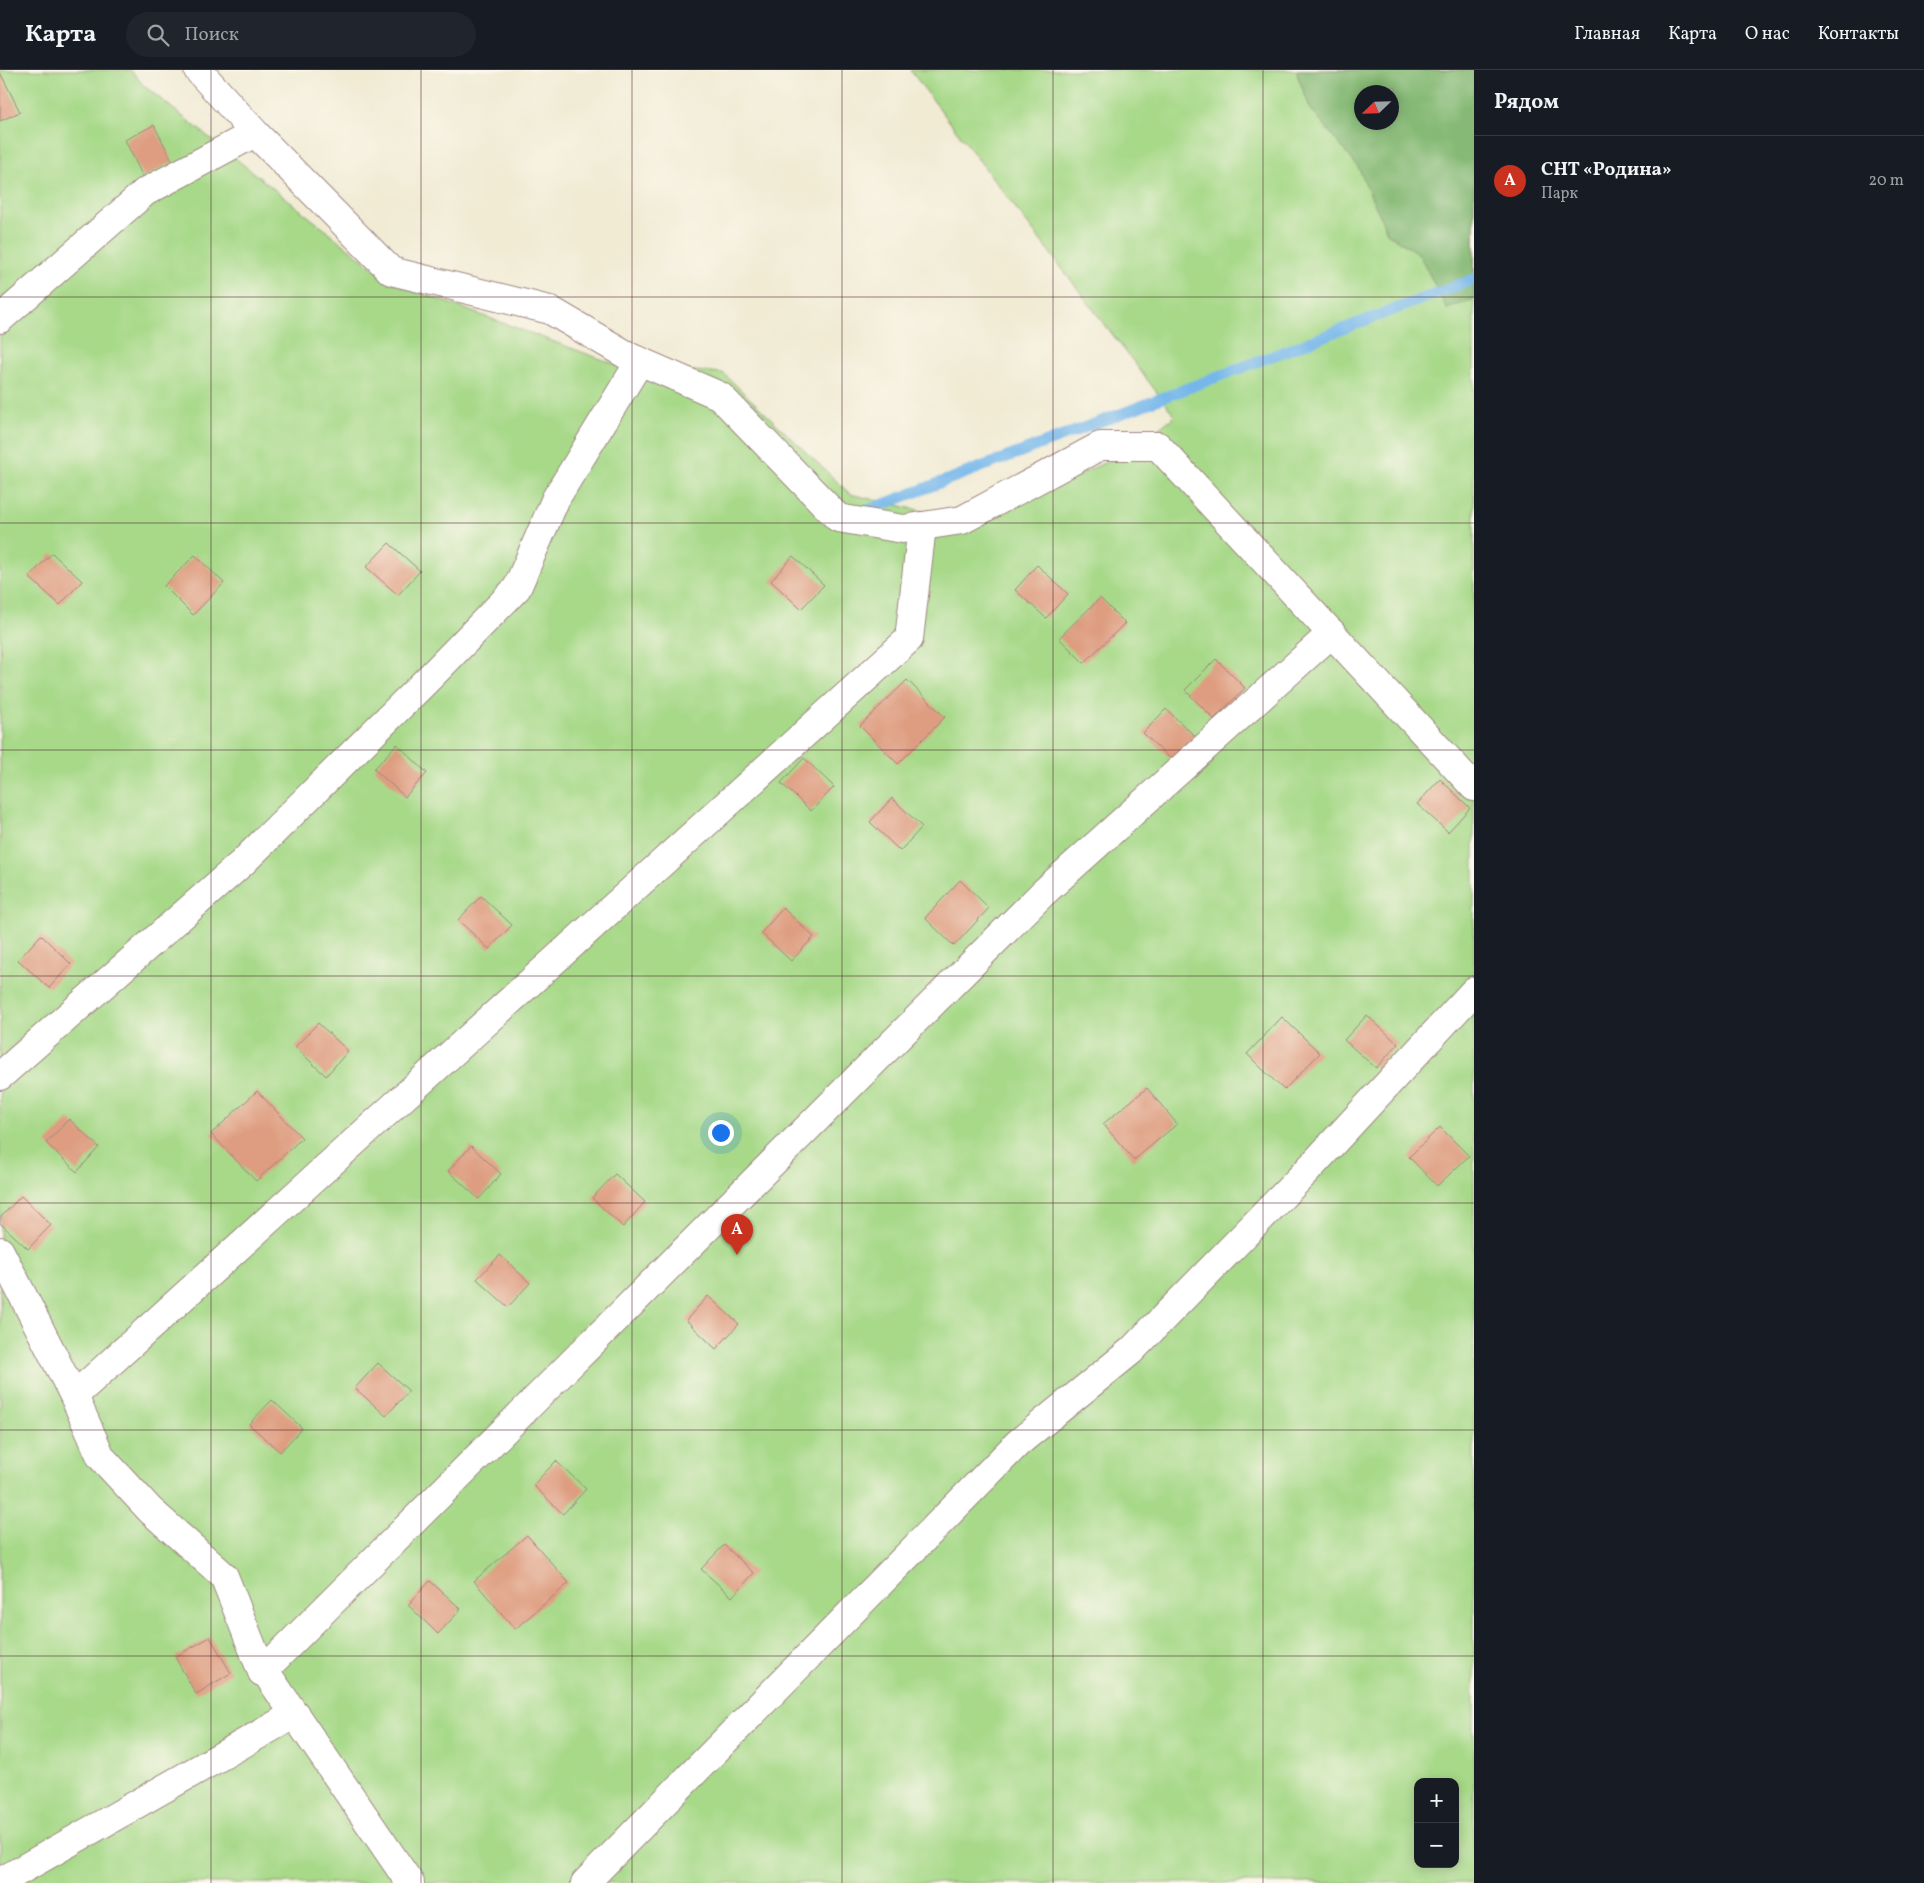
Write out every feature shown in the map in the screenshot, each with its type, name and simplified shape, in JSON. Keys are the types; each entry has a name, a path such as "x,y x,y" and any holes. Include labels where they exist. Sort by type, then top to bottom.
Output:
{"lane":[{"path":"198,70 255,133 391,271 550,310 640,361 720,396 838,518 903,529 962,520 1100,446 1158,446 1474,787"},
{"path":"0,319 145,192 255,133"},
{"path":"0,1076 242,863 517,588 556,498 640,361"},
{"path":"74,1396 909,639 922,526"},
{"path":"262,1672 1043,893 1332,633"},
{"path":"585,1883 1018,1443 1131,1351 1306,1172 1474,991"},
{"path":"0,1251 74,1396 101,1457 150,1510 224,1576 262,1672 267,1674 410,1883"},
{"path":"0,1882 295,1714"}],"green space":[{"path":"0,70 131,70 143,85 391,282 620,366 723,373 850,494 973,523 1128,452 1175,416 910,70 1474,70 1474,1883 0,1883"},
{"path":"1298,70 1474,70 1474,299 1447,309 1419,254 1388,234 1358,167 1310,108 1297,74"}],"building":[{"path":"0,72 20,112 0,121"},
{"path":"154,125 173,162 143,177 125,140"},
{"path":"389,543 420,571 398,595 366,567"},
{"path":"52,553 82,581 60,605 29,577"},
{"path":"195,555 224,583 193,615 164,586"},
{"path":"793,556 824,585 801,609 771,581"},
{"path":"1037,565 1068,594 1046,618 1015,590"},
{"path":"1100,598 1125,623 1084,663 1059,638"},
{"path":"1216,659 1245,688 1214,719 1185,690"},
{"path":"907,680 945,717 898,764 860,726"},
{"path":"1166,709 1196,737 1173,761 1143,733"},
{"path":"397,744 427,773 405,797 374,769"},
{"path":"804,758 834,787 811,811 781,783"},
{"path":"1440,779 1470,808 1448,832 1417,804"},
{"path":"892,798 922,827 900,851 870,822"},
{"path":"960,880 989,908 954,946 925,918"},
{"path":"481,896 512,925 489,949 458,920"},
{"path":"783,908 814,937 791,961 761,933"},
{"path":"41,935 71,964 49,988 18,960"},
{"path":"1367,1015 1398,1044 1376,1068 1344,1040"},
{"path":"1282,1017 1320,1053 1284,1090 1247,1054"},
{"path":"318,1023 348,1051 326,1076 295,1047"},
{"path":"1147,1088 1177,1124 1134,1160 1103,1124"},
{"path":"257,1091 302,1138 256,1181 211,1134"},
{"path":"69,1119 99,1147 77,1172 46,1143"},
{"path":"1440,1127 1469,1156 1437,1186 1409,1157"},
{"path":"471,1146 501,1174 479,1199 448,1171"},
{"path":"615,1174 645,1202 623,1227 592,1198"},
{"path":"21,1196 51,1225 28,1249 0,1223 0,1218"},
{"path":"500,1255 530,1283 508,1307 477,1279"},
{"path":"708,1296 739,1324 716,1349 686,1320"},
{"path":"378,1363 409,1391 386,1416 355,1388"},
{"path":"272,1400 302,1428 280,1452 249,1424"},
{"path":"556,1461 586,1489 563,1514 533,1485"},
{"path":"527,1535 569,1583 515,1629 474,1581"},
{"path":"724,1545 754,1573 732,1597 701,1569"},
{"path":"430,1581 461,1609 438,1634 408,1605"},
{"path":"210,1637 231,1673 196,1694 175,1657"}],"waterway":[{"path":"858,514 1474,279"}],"place":[{"name":"СНТ «Родина»","path":"737,1255"}]}
